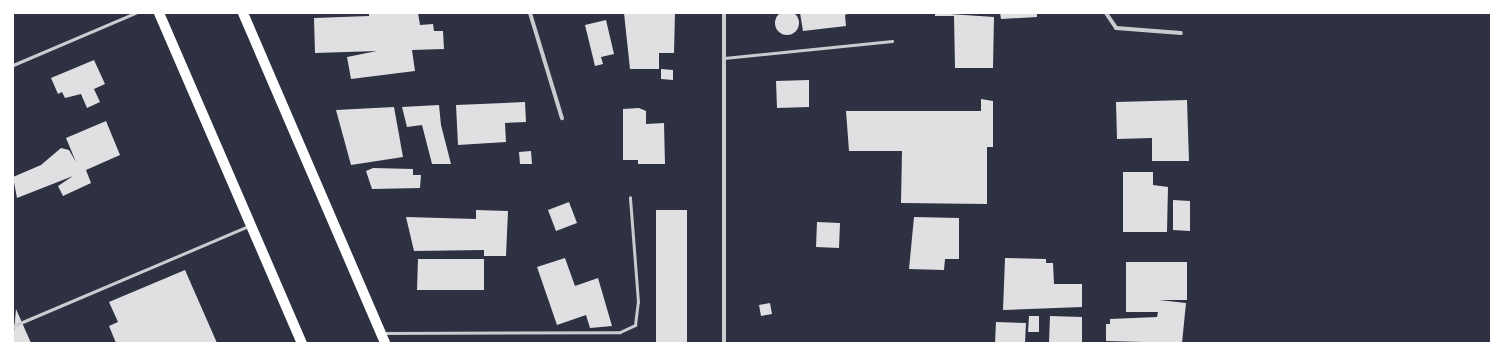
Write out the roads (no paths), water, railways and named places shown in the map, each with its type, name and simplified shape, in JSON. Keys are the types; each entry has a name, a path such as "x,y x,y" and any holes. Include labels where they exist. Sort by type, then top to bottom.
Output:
{"main road":[{"path":"159,13 302,343"},
{"path":"243,13 385,343"}],"street":[{"path":"530,13 562,118"},
{"path":"724,13 724,343"},
{"path":"1106,13 1116,28 1181,33"}],"lane":[{"path":"13,65 135,13"},
{"path":"724,58 892,40"},
{"path":"381,333 620,332 635,324 638,302 630,197"},
{"path":"13,326 251,226"}]}
